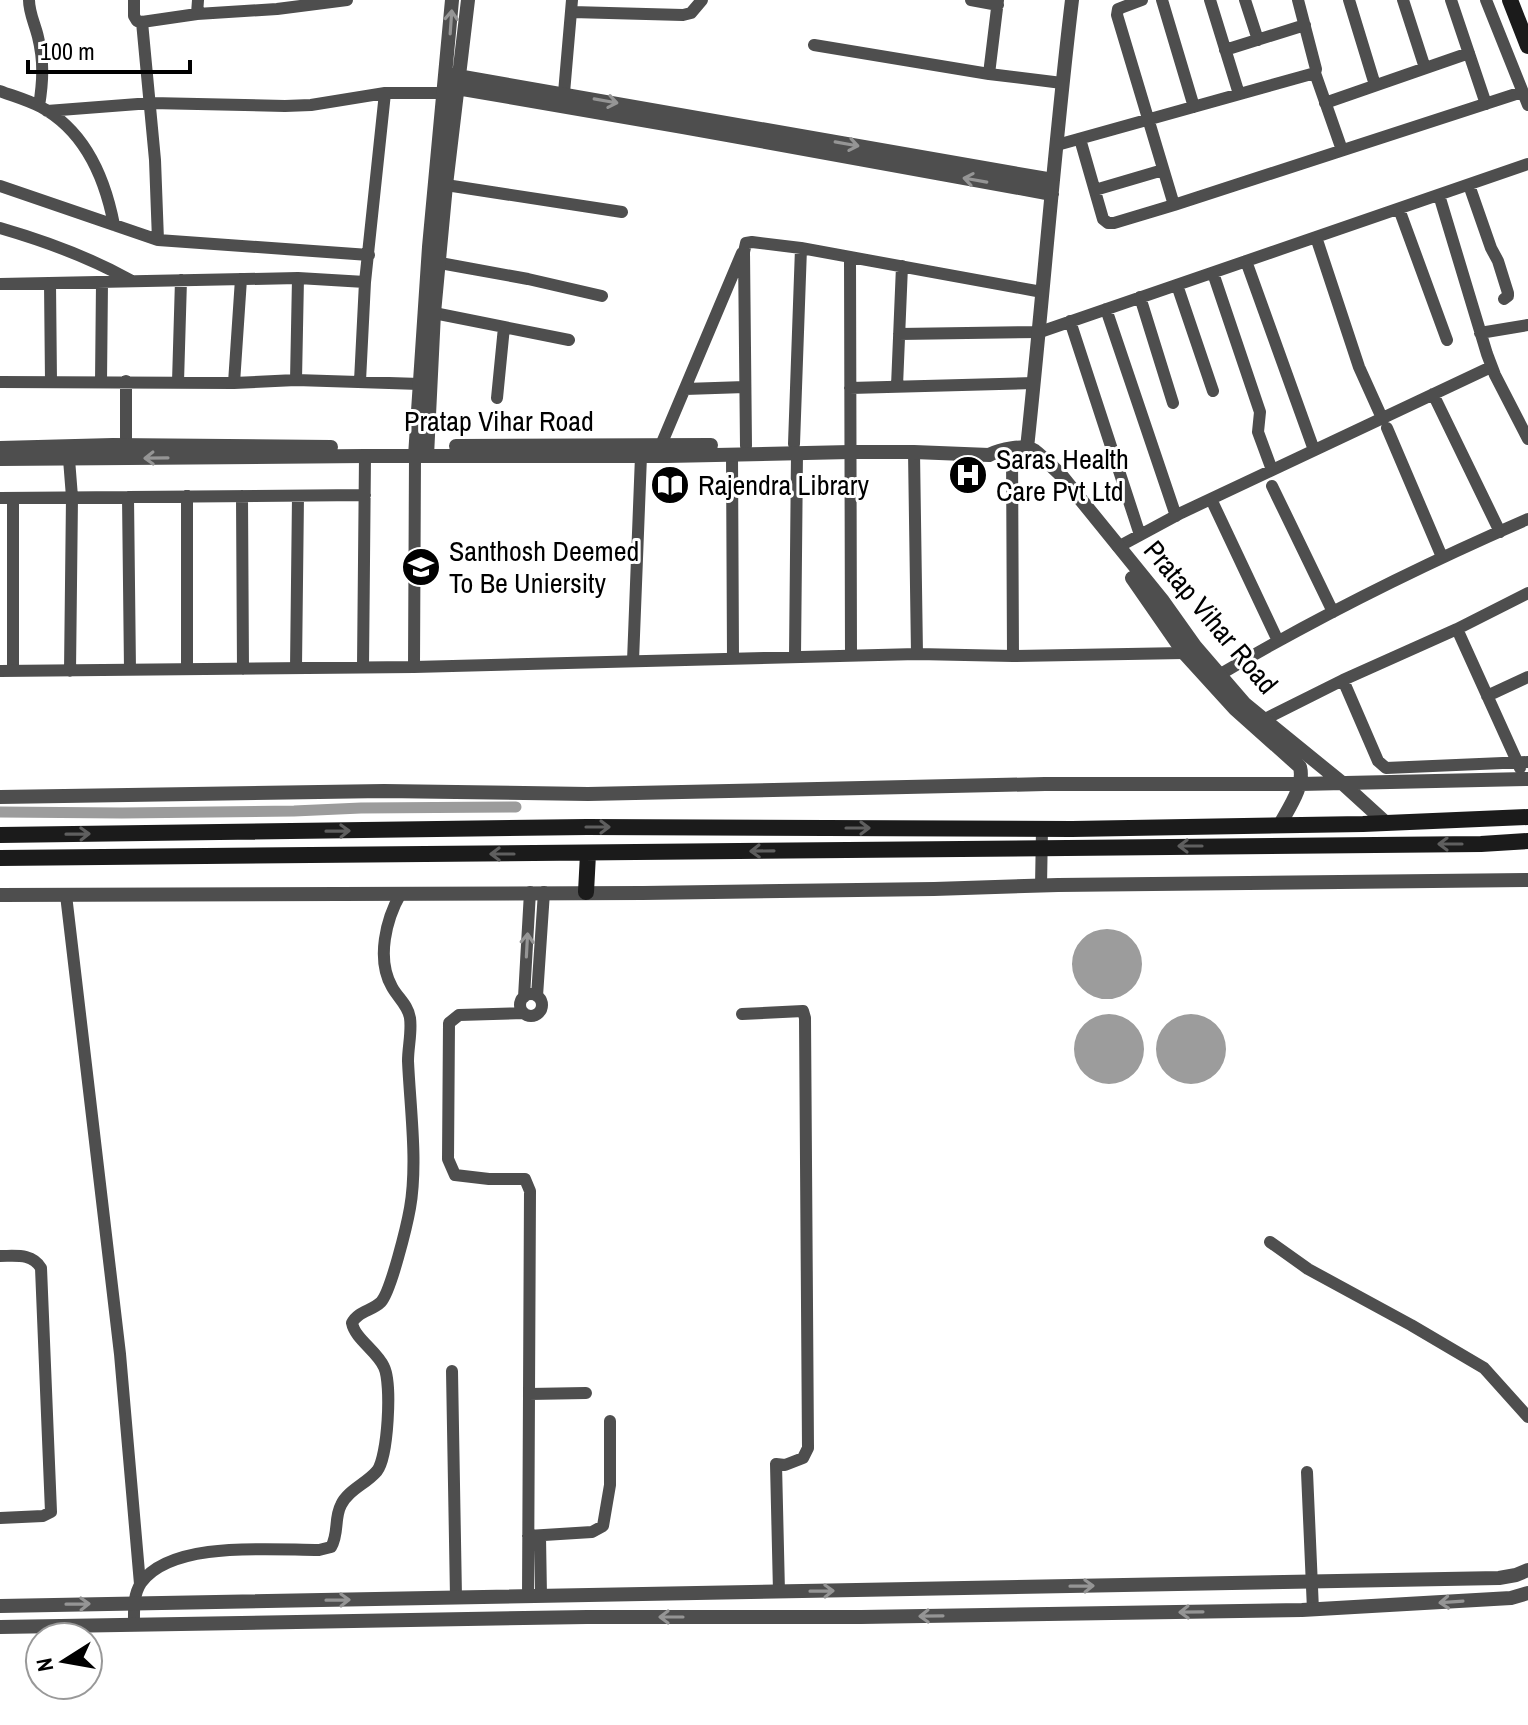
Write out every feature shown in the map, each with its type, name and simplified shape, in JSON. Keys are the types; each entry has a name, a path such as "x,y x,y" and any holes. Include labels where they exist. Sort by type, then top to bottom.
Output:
{"main road":[{"path":"1510,0 1528,46"},
{"path":"0,835 587,827 1042,829 1279,826 1528,817"},
{"path":"0,858 588,854 1528,841"},
{"path":"586,892 588,854"}],"street":[{"path":"29,0 42,57 43,108"},
{"path":"134,0 134,16 142,22 198,7 277,9 347,0"},
{"path":"421,452 446,185 452,0"},
{"path":"414,667 421,452 420,384 429,247 451,84 468,0"},
{"path":"564,93 572,6 683,15 691,13 702,0"},
{"path":"971,0 998,2 989,74"},
{"path":"1013,656 1012,449 1034,383 1072,0"},
{"path":"1142,0 1118,9 1116,13 1174,205"},
{"path":"1162,0 1194,107"},
{"path":"1210,0 1239,94"},
{"path":"1245,0 1258,40"},
{"path":"1298,0 1315,73 1342,150"},
{"path":"1349,0 1375,85"},
{"path":"1403,0 1425,68"},
{"path":"1451,0 1486,104"},
{"path":"1080,139 1103,219 1114,223 1486,104 1525,98 1486,0"},
{"path":"142,22 151,103 158,240"},
{"path":"1225,50 1305,25"},
{"path":"814,45 1062,83"},
{"path":"1325,103 1469,53"},
{"path":"1057,145 1315,73"},
{"path":"43,108 151,103 311,105 451,84 564,93 680,120"},
{"path":"451,84 680,120 1052,187"},
{"path":"0,91 43,108 65,123 98,171 114,225"},
{"path":"360,381 365,282 385,93"},
{"path":"899,334 1040,332 1528,164"},
{"path":"1095,190 1163,170"},
{"path":"446,185 622,212"},
{"path":"1469,185 1505,282 1508,296 1504,299"},
{"path":"0,186 158,240 369,255"},
{"path":"1439,195 1491,367 1528,439"},
{"path":"1399,209 1447,340"},
{"path":"0,228 47,242 133,281"},
{"path":"1316,237 1359,367 1442,557"},
{"path":"661,445 746,243 801,248 1042,292"},
{"path":"744,247 746,446"},
{"path":"795,657 801,248"},
{"path":"850,257 851,655"},
{"path":"1246,261 1314,450"},
{"path":"440,263 602,296"},
{"path":"897,386 902,266"},
{"path":"1213,273 1260,412 1258,432 1272,470"},
{"path":"0,284 298,278 365,282"},
{"path":"296,380 298,278"},
{"path":"234,383 241,279"},
{"path":"178,382 181,280"},
{"path":"101,382 102,282"},
{"path":"50,283 51,382"},
{"path":"1177,285 1213,391"},
{"path":"1140,297 1173,403"},
{"path":"1106,309 1176,516"},
{"path":"434,313 569,340"},
{"path":"1070,321 1140,535"},
{"path":"1480,333 1528,325"},
{"path":"497,398 504,327"},
{"path":"1118,547 1314,450 1384,423 1433,394 1491,367"},
{"path":"0,382 234,383 296,380 420,384"},
{"path":"126,381 126,445"},
{"path":"850,388 1034,383"},
{"path":"685,389 745,387"},
{"path":"1433,394 1500,532"},
{"name":"Pratap Vihar Road","path":"0,448 126,445 421,452 549,451 661,445 796,448 988,445 1034,450 1060,474 1163,601 1190,650 1263,720 1341,782 1386,823"},
{"name":"Pratap Vihar Road","path":"850,447 989,455 1012,449"},
{"name":"Pratap Vihar Road","path":"549,451 641,456 732,454 796,448"},
{"name":"Pratap Vihar Road","path":"0,459 365,456 421,452"},
{"path":"914,452 917,654"},
{"path":"732,454 733,658"},
{"path":"363,667 365,456"},
{"path":"633,661 641,456"},
{"path":"69,459 72,497 70,671"},
{"name":"Pratap Vihar Road","path":"1046,463 1053,478 1235,709 1297,764 1301,771 1300,784"},
{"path":"1272,486 1333,612"},
{"path":"365,495 7,498 7,671 414,667 851,655 1013,656 1190,650"},
{"path":"187,496 187,669"},
{"path":"242,496 243,669"},
{"path":"296,668 298,496"},
{"path":"128,497 130,670"},
{"path":"1211,499 1278,641"},
{"path":"1219,675 1333,612 1442,557 1528,519"},
{"path":"1263,720 1343,680 1526,599"},
{"path":"0,797 384,791 588,794 1045,784 1300,784 1389,778 1527,779 1523,762 1487,696 1457,629"},
{"path":"1487,696 1528,677"},
{"path":"1343,680 1378,761 1386,768 1523,762"},
{"path":"1279,826 1300,784"},
{"path":"1041,886 1042,829"},
{"path":"0,895 643,893 1528,880"},
{"path":"524,1013 521,1006 531,996 537,892"},
{"path":"134,1625 133,1603 140,1584 159,1565 184,1557 241,1549 319,1550 331,1547 341,1505 381,1464 388,1380 383,1365 354,1331 352,1323 385,1296 410,1209 413,1173 408,1057 410,1018 405,1004 390,984 385,962 386,929 401,893"},
{"path":"66,895 120,1354 140,1584"},
{"path":"531,996 542,1001 540,1012 533,1015 459,1015 449,1023 448,1159 455,1175 525,1179 530,1191 529,1394 535,1596"},
{"path":"742,1014 803,1011 805,1018 808,1448 803,1458 785,1465 776,1464 779,1592"},
{"path":"1270,1242 1308,1269 1484,1368 1528,1417"},
{"path":"0,1256 31,1257 41,1268 51,1512 43,1516 0,1518"},
{"path":"452,1371 456,1597"},
{"path":"529,1394 586,1393"},
{"path":"534,1536 592,1532 603,1526 610,1485 610,1421"},
{"path":"1307,1472 1313,1610"},
{"path":"0,1606 1499,1578 1528,1570"},
{"path":"0,1627 1313,1610 1511,1598 1528,1593"}],"shaded area":[{"path":"1107,929 1132,939 1142,964 1132,989 1107,999 1082,989 1072,964 1082,939"},
{"path":"1109,1014 1134,1024 1144,1049 1134,1074 1109,1084 1084,1074 1074,1049 1084,1024"},
{"path":"1191,1014 1216,1024 1226,1049 1216,1074 1191,1084 1166,1074 1156,1049 1166,1024"}],"waterway":[{"path":"0,812 516,807"}],"place":[{"name":"Saras Health Care Pvt Ltd","path":"968,475"},
{"name":"Rajendra Library","path":"670,485"},
{"name":"Santhosh Deemed To Be Uniersity","path":"421,567"}]}
